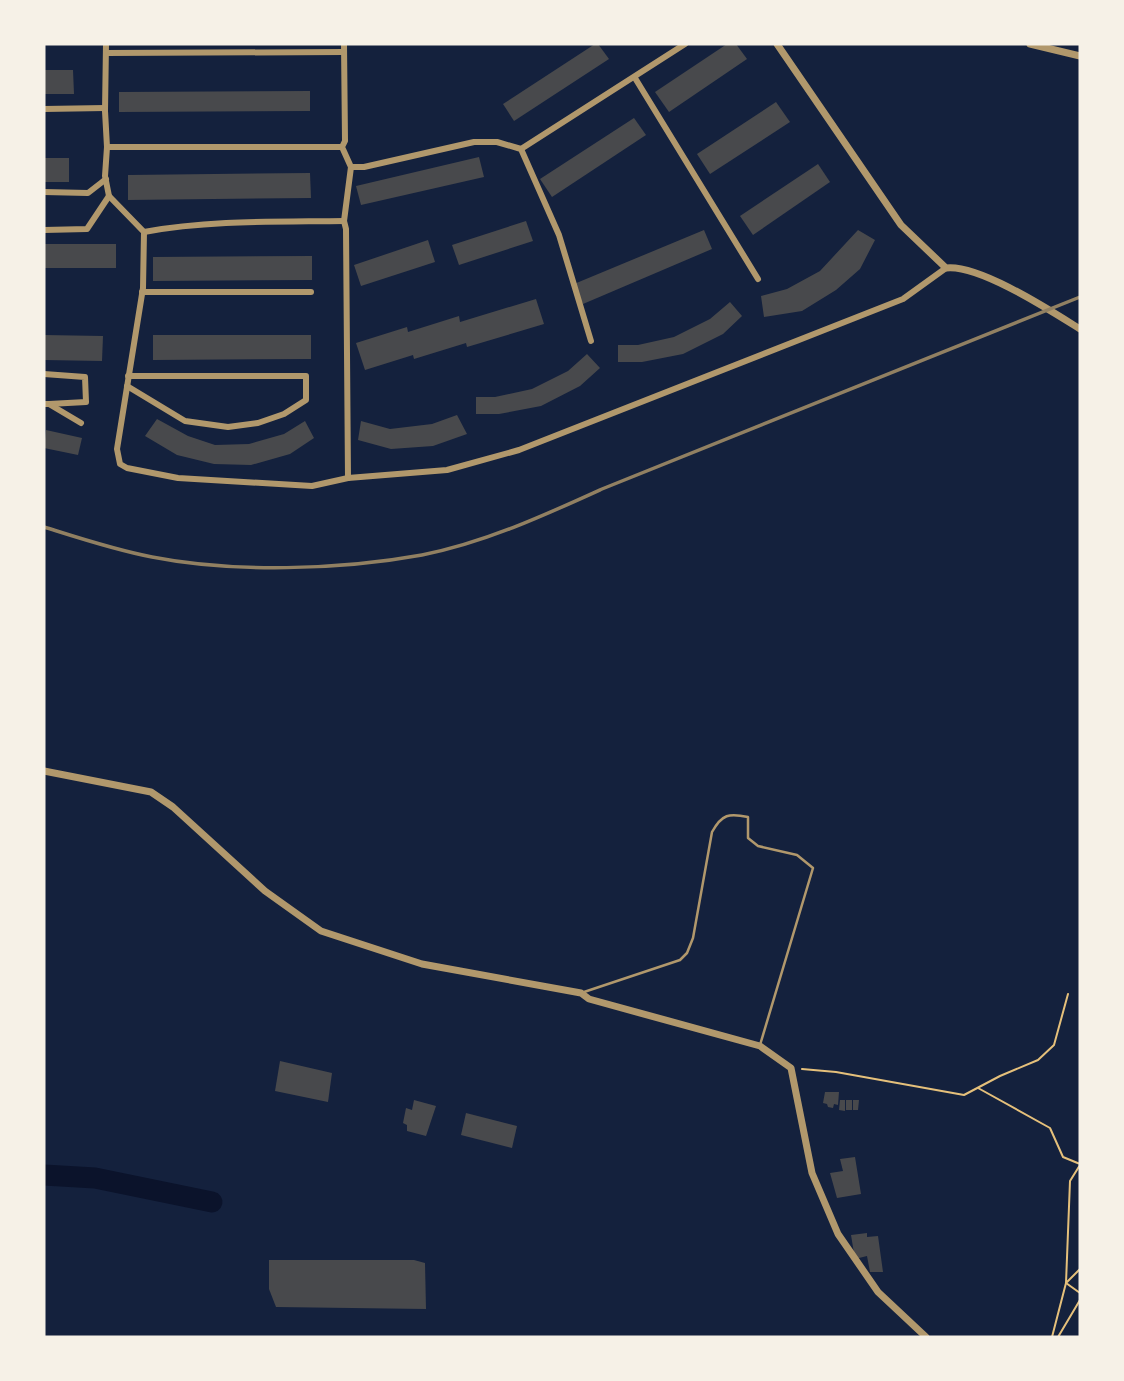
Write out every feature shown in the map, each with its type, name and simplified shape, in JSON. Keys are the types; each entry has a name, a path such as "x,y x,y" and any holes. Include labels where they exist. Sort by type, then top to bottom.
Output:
{"street":[{"path":"106,44 106,179 109,196 144,232 142,292 117,449 120,464 127,468 178,478 312,486 348,478 447,470 519,450 904,299 946,268 958,266 1022,293 1080,329"},
{"path":"351,167 364,167 474,142 497,142 521,149 685,44"},
{"path":"777,44 901,225 946,268"},
{"path":"1030,44 1080,56"},
{"path":"106,52 344,48 345,141 342,147"},
{"path":"635,78 758,279"},
{"path":"44,109 105,108"},
{"path":"107,147 342,147"},
{"path":"342,147 351,167"},
{"path":"521,149 559,235 591,341"},
{"path":"348,478 344,221 348,173 351,167"},
{"path":"44,192 88,193 106,179"},
{"path":"44,230 87,229 109,196"},
{"path":"144,232 177,226 235,222 344,221"},
{"path":"142,292 311,292"},
{"path":"44,374 85,377 86,402 46,404"},
{"path":"127,386 185,421 228,427 271,419 306,400 306,376 128,376"},
{"path":"46,404 81,423"},
{"path":"44,771 151,792 173,807 265,891 321,931 422,964 581,993 589,999 760,1046 791,1068 812,1173 838,1234 878,1292 926,1337"}],"lane":[{"path":"581,993 680,960 687,953 693,938 712,832 720,818 732,813 748,817 748,838 758,846 797,855 814,868 760,1046"}],"path":[{"path":"791,1068 836,1072 964,1095 1038,1060 1054,1045 1068,994"},
{"path":"977,1088 1049,1128 1063,1157 1080,1165 1070,1181 1066,1283 1052,1337"},
{"path":"1066,1283 1080,1269"},
{"path":"1066,1283 1080,1293"},
{"path":"1058,1337 1080,1300"}],"building":[{"path":"598,44 609,59 514,121 503,104"},
{"path":"727,44 736,44 747,59 669,112 655,92"},
{"path":"44,70 73,70 74,94 44,94"},
{"path":"310,91 310,111 119,112 119,92"},
{"path":"776,102 790,122 710,174 697,154"},
{"path":"634,118 646,135 552,197 540,179"},
{"path":"479,157 484,177 361,205 356,186"},
{"path":"44,158 69,158 69,182 44,182"},
{"path":"818,164 830,182 753,235 740,216"},
{"path":"310,173 311,198 128,200 128,175"},
{"path":"526,221 533,241 459,265 452,245"},
{"path":"704,230 712,249 583,304 574,284"},
{"path":"858,230 875,240 860,269 836,290 802,311 764,317 761,296 787,289 820,271"},
{"path":"428,240 435,262 361,286 354,265"},
{"path":"44,244 116,244 116,268 44,268"},
{"path":"312,256 312,280 153,281 153,257"},
{"path":"536,299 544,324 467,347 466,343 365,370 356,343 407,327 408,332 459,316 460,322"},
{"path":"730,302 742,316 723,334 683,354 642,362 618,362 618,345 638,345 674,337 710,319"},
{"path":"44,335 103,336 102,361 44,360"},
{"path":"153,335 311,335 311,359 153,360"},
{"path":"587,354 600,368 580,386 541,406 499,414 476,414 476,397 495,397 532,389 568,371"},
{"path":"457,415 467,434 433,446 391,449 358,440 361,421 390,429 432,424"},
{"path":"157,419 188,436 215,445 249,444 284,434 305,421 314,438 290,454 251,465 214,464 177,455 145,436"},
{"path":"46,430 82,438 78,455 44,448"},
{"path":"280,1061 332,1073 328,1102 275,1091"},
{"path":"825,1092 839,1092 838,1105 834,1104 833,1108 823,1103"},
{"path":"414,1100 436,1106 426,1136 407,1131 407,1125 403,1123 406,1108 412,1110"},
{"path":"840,1100 845,1100 845,1111 839,1110"},
{"path":"846,1100 852,1100 852,1110 846,1110"},
{"path":"853,1100 859,1100 858,1110 853,1110"},
{"path":"466,1113 517,1126 512,1148 461,1135"},
{"path":"855,1157 861,1194 837,1198 830,1173 843,1171 840,1159"},
{"path":"867,1233 867,1237 878,1236 883,1272 870,1272 867,1256 855,1259 851,1235"},
{"path":"269,1260 414,1260 425,1263 426,1309 276,1307 269,1289"}],"waterway":[{"path":"44,1175 95,1178 212,1202"}],"railway":[{"path":"44,527 138,554 217,566 287,568 357,564 445,550 514,527 1080,297"}]}
